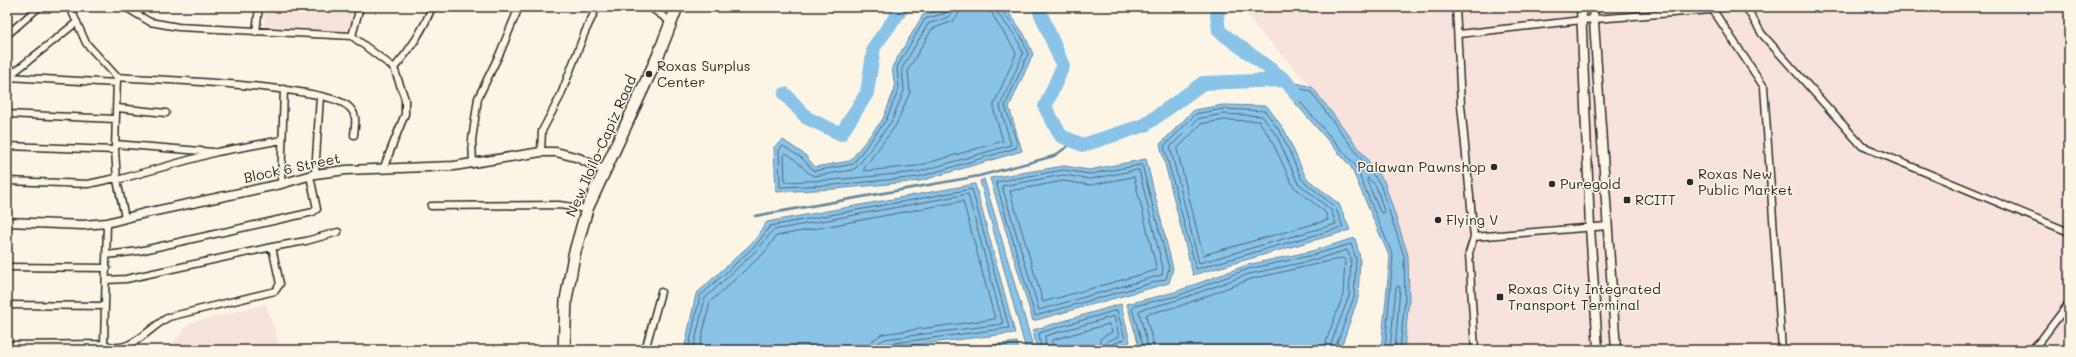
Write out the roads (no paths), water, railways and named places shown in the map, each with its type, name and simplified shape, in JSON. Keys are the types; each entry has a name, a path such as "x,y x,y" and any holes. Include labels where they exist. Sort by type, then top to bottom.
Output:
{"highway":[{"name":"New Iloilo-Capiz Road","path":"564,350 566,300 574,255 587,209 677,7"}],"street":[{"path":"7,35 39,7"},
{"path":"70,7 86,43 117,80 117,108 115,119 116,179 125,218"},
{"path":"126,7 150,22 178,27 352,36 394,68 405,99 405,114 383,168"},
{"path":"256,32 259,7"},
{"path":"352,36 360,7"},
{"path":"394,68 409,52 421,34 432,7"},
{"path":"473,164 472,140 478,98 500,53 519,7"},
{"path":"541,152 542,131 560,97 584,32 597,7"},
{"path":"650,7 671,22"},
{"path":"1456,7 1459,34 1461,105 1474,237 1470,252 1475,350"},
{"path":"1581,7 1590,227 1598,350"},
{"path":"1593,7 1616,350"},
{"path":"1746,7 1762,34 1862,146 2069,232"},
{"path":"1459,34 1582,20 1711,8 1764,88 1782,350"},
{"path":"8,77 77,22"},
{"path":"8,77 117,80 284,89 332,99 348,106 354,112 356,119 354,135"},
{"path":"280,184 284,89"},
{"path":"107,255 139,251 313,212 317,209 313,175 320,96"},
{"path":"117,108 166,113"},
{"path":"7,114 115,119"},
{"path":"7,181 88,184 116,179 217,152 282,140"},
{"path":"7,146 115,147 217,152"},
{"name":"Block 6 Street","path":"7,222 83,225 107,223 280,184 313,175 346,170 454,166 541,152 556,152 579,158 605,171"},
{"path":"431,206 559,205 587,209"},
{"path":"104,344 107,223"},
{"path":"1474,237 1608,226"},
{"path":"106,280 126,279 306,241 338,232"},
{"path":"7,345 104,344 109,348 119,349 130,347 158,322 169,317 224,302 275,291 280,284 272,247"},
{"path":"7,267 106,268"},
{"path":"645,350 661,292"},
{"path":"2031,350 2042,340 2069,303"},
{"path":"7,305 105,306"},
{"path":"31,344 35,350"}],"water":[{"path":"951,7 1005,7 1024,34 1033,54 1009,107 1022,151 920,181 834,189 776,192 774,147 783,140 805,155 815,167 850,161 883,119 895,88 892,67 923,15"},
{"path":"1285,80 1312,87 1384,181 1408,255 1409,298 1404,350 1381,350 1390,258 1351,167 1290,97"},
{"path":"1223,105 1267,106 1285,131 1306,178 1339,204 1350,230 1193,275 1160,144 1194,110"},
{"path":"1146,159 1173,269 1169,283 1033,321 990,178 1064,166 1089,170"},
{"path":"984,179 1034,350 1026,350 980,181"},
{"path":"975,184 1015,333 870,350 684,350 696,294 754,241 767,222"},
{"path":"1355,238 1360,258 1358,298 1340,350 1140,350 1127,304 1175,292 1247,265 1308,252"},
{"path":"1121,304 1130,342 1107,350 1037,350 1033,330"},
{"path":"1017,342 1019,350 946,350"}],"waterway":[{"path":"785,94 807,118 841,134 867,93 874,47 903,7"},
{"path":"1038,7 1063,66 1045,107 1061,136 1083,145 1145,125 1203,83 1285,80"},
{"path":"1220,7 1217,15 1219,31 1285,80 1297,95"},
{"path":"755,216 979,176 1054,156 1074,142"}],"place":[{"name":"Roxas Surplus Center","path":"649,74"},
{"name":"Palawan Pawnshop","path":"1494,167"},
{"name":"Roxas New Public Market","path":"1690,182"},
{"name":"Puregold","path":"1552,184"},
{"name":"RCITT","path":"1627,200"},
{"name":"Flying V","path":"1438,220"},
{"name":"Roxas City Integrated Transport Terminal","path":"1500,297"}]}
